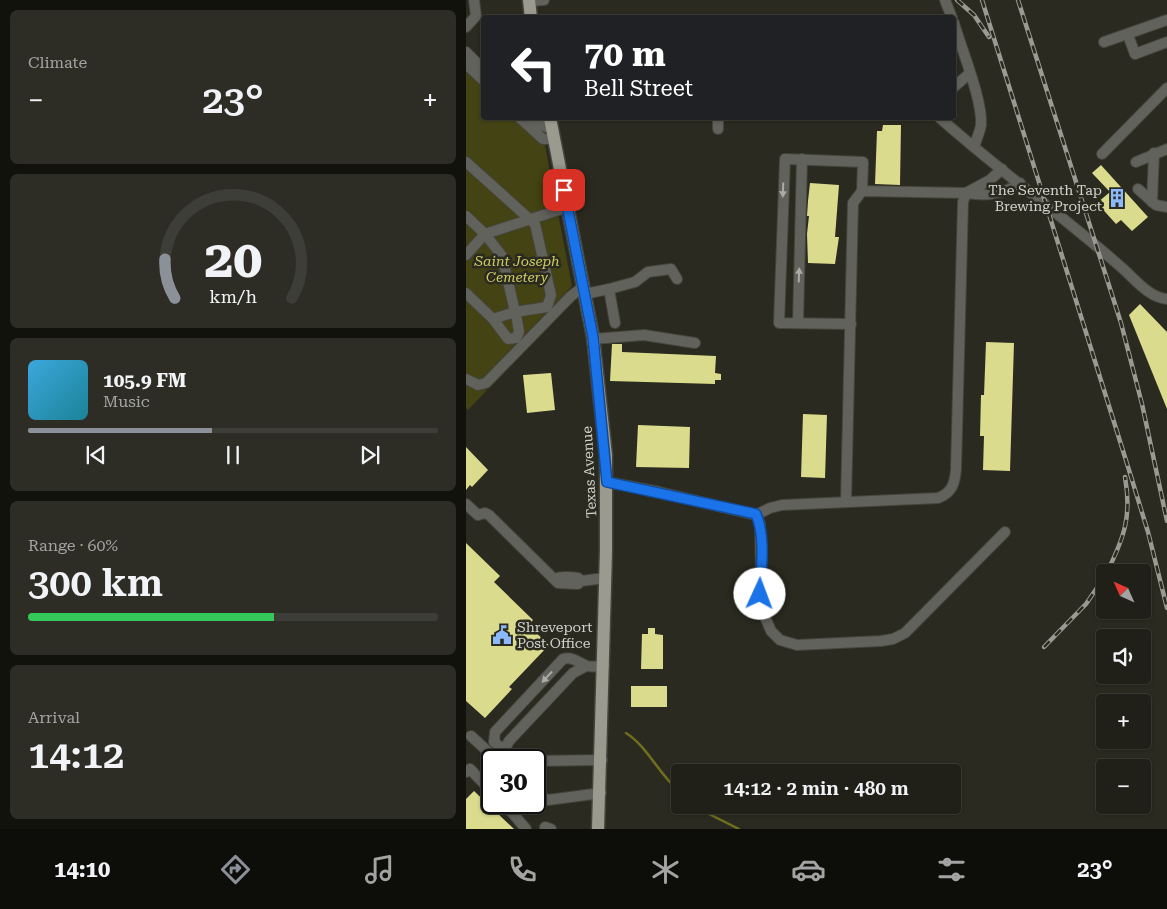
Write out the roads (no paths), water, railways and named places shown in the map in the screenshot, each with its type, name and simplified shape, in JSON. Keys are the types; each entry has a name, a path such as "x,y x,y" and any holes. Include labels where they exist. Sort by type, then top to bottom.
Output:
{"main road":[{"path":"529,1 531,15"},
{"name":"Texas Avenue","path":"552,128 593,340 607,482 602,760 598,829"}],"street":[{"path":"466,27 476,16 474,0"},
{"path":"529,1 544,0"},
{"path":"945,0 951,15"},
{"path":"1104,42 1167,20"},
{"path":"956,29 981,119 981,128 974,147"},
{"path":"1128,35 1135,54 1167,42"},
{"path":"466,52 481,67"},
{"path":"466,64 481,78"},
{"path":"956,85 970,74"},
{"path":"1102,154 1167,88"},
{"path":"522,120 543,139 552,128 532,120"},
{"path":"718,120 718,129"},
{"path":"942,120 1097,246 1150,293 1160,299 1167,299"},
{"path":"1136,162 1167,149"},
{"path":"1152,202 1154,153"},
{"path":"846,502 851,324 853,204 862,191 864,162 784,159 779,323 851,324"},
{"path":"798,323 802,159"},
{"path":"466,162 528,220 535,224 551,295 546,307 515,312 492,320"},
{"path":"607,482 756,514 782,505 938,498 944,496 953,487 956,469 963,202 966,193 990,180 1002,169"},
{"path":"862,191 966,193 978,195 1002,193 1020,183"},
{"path":"1138,189 1156,205 1167,207"},
{"path":"466,255 485,234 568,207"},
{"path":"466,216 485,234 502,256 519,332 516,338 508,339 466,293"},
{"path":"466,379 478,385 486,383 571,296 584,291 609,289 635,282 648,272 671,270 678,278"},
{"path":"609,289 615,323"},
{"path":"593,340 644,334 695,343"},
{"path":"466,504 478,515 485,513 489,515 554,579 569,577 578,578 581,581 605,578"},
{"path":"756,514 760,524 762,610 768,626 780,640 797,644 893,639 905,633 1005,532"},
{"path":"566,658 582,662 586,666"},
{"path":"566,658 572,674"},
{"path":"502,749 494,742 496,732 566,658"},
{"path":"505,749 509,741 572,674 586,666 604,666"},
{"path":"468,732 486,749"},
{"path":"546,761 602,760"},
{"path":"466,772 470,770 481,781"},
{"path":"546,799 601,793"},
{"path":"513,814 526,829"}],"waterway":[{"path":"626,733 641,746 671,783"},
{"path":"709,814 739,829"}],"railway":[{"path":"957,0 974,15 989,37"},
{"path":"982,0 1148,532 1167,608"},
{"path":"1018,0 1121,323 1142,404 1167,521"},
{"path":"1111,564 1122,537 1127,515 1128,504 1125,477"},
{"path":"1044,647 1086,604 1096,589"}],"place":[{"name":"The Seventh Tap Brewing Project","path":"1117,198"},
{"name":"Shreveport Post Office","path":"502,635"}],"park label":[{"name":"Saint Joseph Cemetery","path":"517,270"}]}
